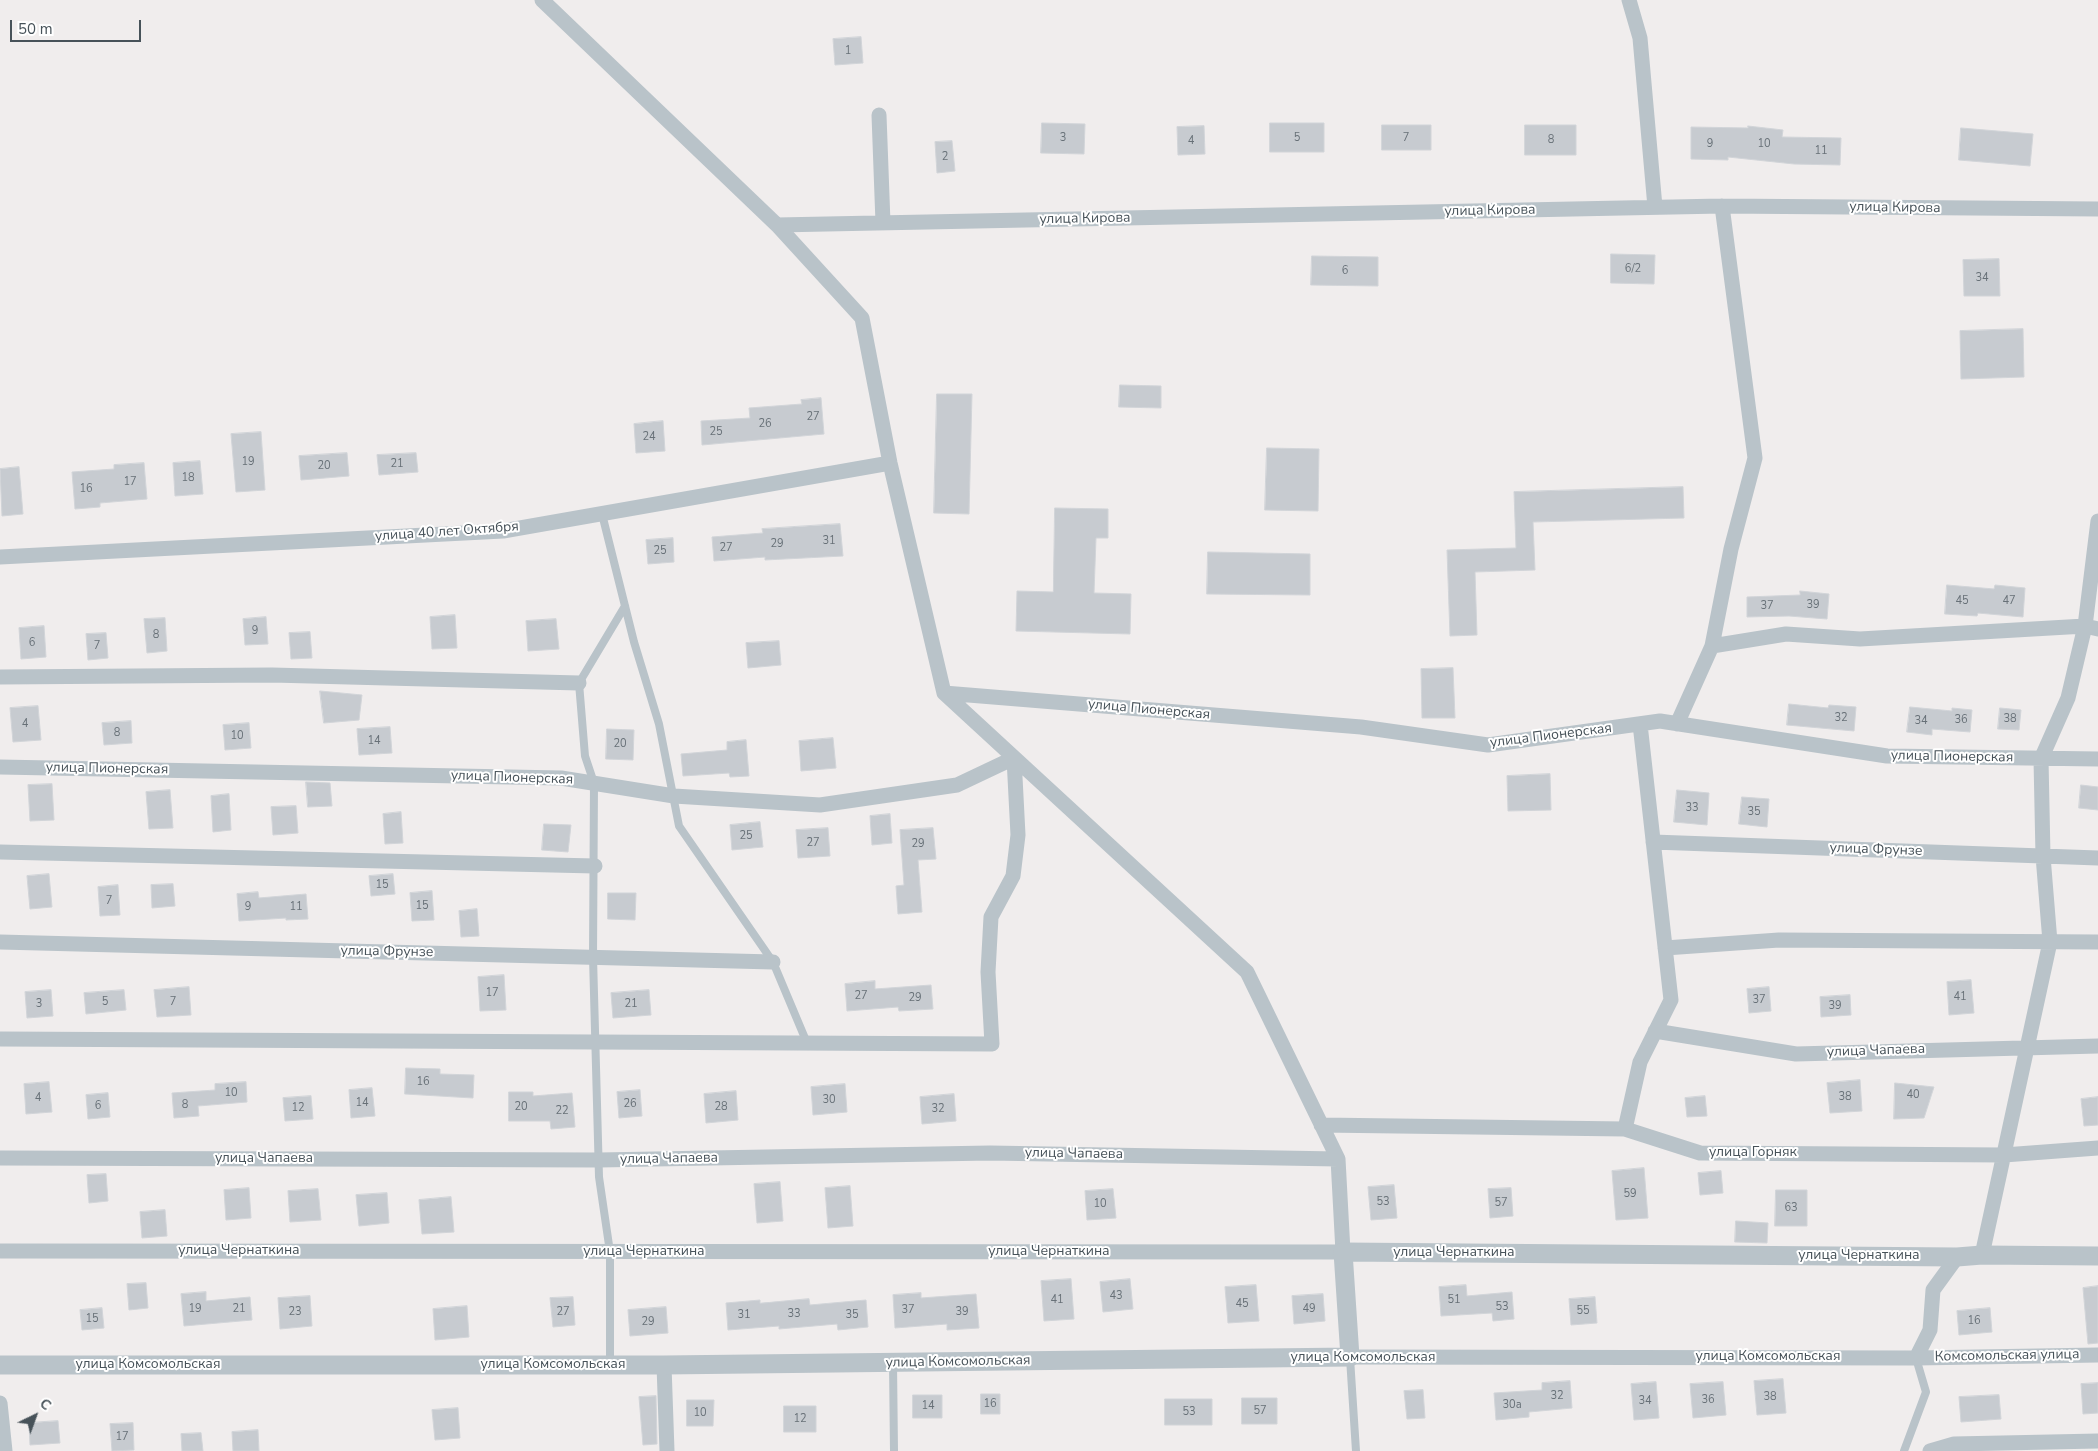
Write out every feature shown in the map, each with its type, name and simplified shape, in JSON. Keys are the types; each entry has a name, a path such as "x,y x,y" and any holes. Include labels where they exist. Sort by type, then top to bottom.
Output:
{"street":[{"path":"542,0 777,225 862,318 890,463 944,693 1247,972 1338,1159 1350,1357"},
{"path":"1629,0 1640,38 1655,207"},
{"path":"879,114 883,223"},
{"path":"1677,724 1712,646 1731,549 1755,458 1722,206"},
{"name":"улица Кирова","path":"777,225 1722,206 2098,210"},
{"name":"улица 40 лет Октября","path":"0,557 503,531 890,463"},
{"path":"1982,1255 2050,942 2043,856 2041,759 2068,698 2091,628 2098,521"},
{"path":"1712,646 1786,634 1860,638 2091,628"},
{"path":"0,677 272,675 579,683"},
{"name":"улица Пионерская","path":"944,693 1361,727 1488,745 1660,721 1886,756 2098,760"},
{"path":"1625,1129 1640,1062 1671,1000 1640,724"},
{"path":"0,1040 992,1044 988,972 991,917 1013,876 1018,835 1014,758"},
{"name":"улица Пионерская","path":"0,767 561,778 674,796 820,804 957,785 1014,758"},
{"name":"улица Фрунзе","path":"1653,842 2098,858"},
{"path":"0,852 594,866"},
{"path":"1665,948 1779,940 2098,942"},
{"name":"улица Фрунзе","path":"0,942 774,962"},
{"name":"улица Чапаева","path":"1655,1031 1796,1054 2098,1046"},
{"name":"улица Горняк","path":"1321,1125 1625,1129 1700,1153 2004,1155 2098,1148"},
{"name":"улица Чапаева","path":"0,1158 599,1160 990,1153 1338,1159"},
{"name":"улица Чернаткина","path":"0,1250 1343,1252 1957,1257 1982,1255 2098,1256"},
{"path":"1916,1358 1930,1330 1933,1290 1957,1257"},
{"name":"Комсомольская улица","path":"1916,1358 2098,1355"},
{"name":"улица Комсомольская","path":"0,1365 664,1365 1350,1357 1916,1358"},
{"path":"664,1365 667,1451"},
{"path":"0,1403 5,1451"},
{"path":"1930,1451 1954,1444 2098,1441"}],"lane":[{"path":"602,514 634,642 659,724 679,826 774,962 807,1043"},
{"path":"610,1365 610,1252 599,1176 597,1042 593,957 594,783 585,756 579,683 625,606"},
{"path":"1350,1357 1356,1451"},
{"path":"1904,1451 1926,1392 1916,1358"},
{"path":"893,1362 894,1451"}],"building":[{"path":"861,37 863,63 835,65 833,39"},
{"path":"1042,123 1085,124 1084,154 1041,153"},
{"path":"1270,123 1324,123 1324,152 1270,152"},
{"path":"1382,125 1431,125 1431,150 1382,150"},
{"path":"1525,125 1576,125 1576,155 1525,155"},
{"path":"1204,126 1205,154 1178,155 1177,127"},
{"path":"1748,126 1783,130 1782,137 1841,138 1840,165 1794,164 1728,157 1728,160 1691,159 1691,127 1748,128"},
{"path":"1961,128 2033,134 2030,166 1959,160"},
{"path":"952,141 955,171 937,173 935,142"},
{"path":"1611,254 1655,255 1654,284 1611,283"},
{"path":"1312,256 1378,257 1378,286 1311,285"},
{"path":"1999,259 2000,296 1964,296 1963,260"},
{"path":"2023,329 2024,377 1961,379 1960,331"},
{"path":"1120,385 1161,386 1161,408 1119,407"},
{"path":"937,394 972,394 969,514 934,513"},
{"path":"821,398 824,434 702,445 701,421 750,418 749,408 802,404 801,400"},
{"path":"663,421 665,451 636,453 634,424"},
{"path":"261,432 265,490 236,492 231,434"},
{"path":"1267,448 1319,449 1318,511 1265,510"},
{"path":"347,453 349,476 301,480 299,456"},
{"path":"416,453 418,472 379,475 377,455"},
{"path":"200,461 203,494 175,496 173,463"},
{"path":"144,463 147,499 100,503 100,507 75,509 72,472 114,469 114,465"},
{"path":"19,467 23,514 2,516 0,469"},
{"path":"1683,487 1684,518 1533,522 1535,570 1475,572 1477,635 1450,636 1447,550 1516,548 1514,492"},
{"path":"1055,508 1108,509 1108,538 1096,538 1094,593 1131,594 1130,634 1016,631 1017,591 1053,592"},
{"path":"840,524 843,556 765,560 765,557 714,561 712,537 763,533 762,529"},
{"path":"673,538 674,562 648,564 646,540"},
{"path":"1208,552 1310,554 1310,595 1207,594"},
{"path":"1947,585 1994,589 1995,585 2025,588 2023,617 1978,613 1977,616 1945,614"},
{"path":"1800,591 1829,594 1827,619 1789,616 1747,617 1747,597 1800,595"},
{"path":"455,615 457,648 432,649 430,617"},
{"path":"266,617 268,644 245,645 243,619"},
{"path":"165,618 167,651 147,653 144,619"},
{"path":"556,619 559,649 528,651 526,621"},
{"path":"44,626 46,657 21,659 19,628"},
{"path":"310,632 312,658 291,659 289,633"},
{"path":"106,633 108,658 88,660 86,634"},
{"path":"779,641 781,665 748,668 746,643"},
{"path":"1453,668 1455,718 1422,718 1421,669"},
{"path":"320,691 362,695 359,720 324,723"},
{"path":"1789,704 1828,708 1829,705 1856,707 1854,731 1787,725"},
{"path":"38,706 41,740 13,742 10,708"},
{"path":"1910,707 1952,711 1952,708 1972,710 1970,732 1932,729 1932,735 1907,732"},
{"path":"2000,708 2021,710 2019,730 1998,729"},
{"path":"131,721 132,743 104,745 102,723"},
{"path":"249,723 251,748 225,750 223,725"},
{"path":"390,727 392,753 359,755 357,729"},
{"path":"607,729 634,730 633,760 606,759"},
{"path":"833,738 836,768 801,771 799,741"},
{"path":"746,740 749,776 730,777 729,773 683,776 681,754 727,750 727,742"},
{"path":"1550,774 1551,810 1508,811 1507,776"},
{"path":"306,782 330,783 332,806 308,807"},
{"path":"52,784 54,820 30,821 28,785"},
{"path":"2081,785 2098,787 2098,810 2079,808"},
{"path":"170,790 173,828 149,829 146,792"},
{"path":"1677,790 1709,793 1707,825 1674,822"},
{"path":"229,794 231,830 213,832 211,796"},
{"path":"1742,797 1769,799 1767,827 1739,824"},
{"path":"296,806 298,833 273,835 271,807"},
{"path":"401,812 403,843 385,844 383,814"},
{"path":"890,814 892,843 872,845 870,816"},
{"path":"760,822 763,847 732,850 730,825"},
{"path":"544,824 571,825 568,852 542,850"},
{"path":"828,828 830,856 798,858 796,830"},
{"path":"933,828 936,859 918,860 922,912 898,914 896,886 904,885 900,830"},
{"path":"49,874 52,907 30,909 27,876"},
{"path":"393,874 395,894 371,896 369,876"},
{"path":"173,884 175,906 152,908 151,885"},
{"path":"118,885 120,915 100,916 98,887"},
{"path":"432,891 434,920 412,921 410,893"},
{"path":"258,892 259,898 306,894 308,919 286,920 286,918 239,921 237,894"},
{"path":"608,893 636,893 635,920 608,919"},
{"path":"477,909 479,936 461,937 459,911"},
{"path":"504,975 506,1010 480,1011 478,977"},
{"path":"1971,980 1974,1013 1949,1015 1947,982"},
{"path":"875,981 875,989 931,985 933,1009 899,1011 898,1007 847,1011 845,984"},
{"path":"189,987 191,1015 157,1017 154,990"},
{"path":"1769,987 1771,1011 1749,1013 1747,989"},
{"path":"51,990 53,1016 27,1018 25,992"},
{"path":"124,990 126,1010 86,1014 84,993"},
{"path":"649,990 651,1015 613,1018 611,993"},
{"path":"1850,995 1851,1015 1821,1017 1820,997"},
{"path":"406,1068 440,1069 440,1074 474,1075 473,1098 405,1094"},
{"path":"1860,1080 1862,1111 1830,1113 1827,1083"},
{"path":"49,1082 52,1112 26,1114 24,1084"},
{"path":"246,1082 247,1102 198,1106 199,1116 174,1118 172,1093 215,1090 215,1084"},
{"path":"1895,1083 1934,1087 1924,1118 1894,1119"},
{"path":"845,1084 847,1112 813,1115 811,1087"},
{"path":"372,1088 375,1116 351,1118 349,1090"},
{"path":"640,1090 642,1116 619,1118 617,1092"},
{"path":"736,1091 738,1120 706,1123 704,1094"},
{"path":"509,1092 533,1092 533,1096 572,1093 575,1127 551,1129 550,1121 509,1121"},
{"path":"108,1093 110,1117 88,1119 86,1095"},
{"path":"954,1094 956,1121 922,1124 920,1097"},
{"path":"311,1096 313,1119 285,1121 283,1098"},
{"path":"1705,1096 1707,1116 1687,1117 1685,1098"},
{"path":"2098,1097 2098,1125 2084,1126 2081,1099"},
{"path":"1644,1168 1648,1218 1616,1220 1612,1171"},
{"path":"1721,1171 1723,1193 1700,1195 1698,1173"},
{"path":"106,1174 108,1201 89,1203 87,1175"},
{"path":"780,1182 783,1221 757,1223 754,1184"},
{"path":"1394,1185 1397,1218 1371,1220 1368,1187"},
{"path":"850,1186 853,1226 828,1228 825,1188"},
{"path":"249,1188 251,1218 226,1220 224,1190"},
{"path":"1511,1188 1513,1216 1490,1218 1488,1189"},
{"path":"318,1189 321,1220 290,1222 288,1191"},
{"path":"1113,1189 1116,1218 1087,1220 1085,1191"},
{"path":"1776,1190 1807,1190 1807,1226 1775,1226"},
{"path":"387,1193 389,1223 359,1226 356,1195"},
{"path":"451,1197 454,1232 422,1234 419,1200"},
{"path":"165,1210 167,1236 142,1238 140,1212"},
{"path":"1736,1221 1768,1223 1767,1243 1735,1242"},
{"path":"1071,1279 1074,1319 1044,1321 1041,1281"},
{"path":"1130,1279 1133,1309 1103,1312 1100,1282"},
{"path":"146,1283 148,1308 129,1310 127,1284"},
{"path":"1256,1285 1259,1321 1228,1323 1225,1287"},
{"path":"1466,1285 1467,1296 1512,1292 1514,1319 1493,1321 1492,1313 1441,1316 1439,1287"},
{"path":"2098,1286 2098,1343 2088,1344 2083,1288"},
{"path":"206,1292 206,1301 250,1297 252,1320 184,1326 181,1294"},
{"path":"921,1293 921,1298 976,1294 979,1328 947,1330 947,1324 895,1328 893,1295"},
{"path":"1323,1294 1325,1321 1294,1324 1292,1296"},
{"path":"310,1296 312,1326 280,1329 278,1298"},
{"path":"573,1297 575,1325 553,1327 550,1298"},
{"path":"1595,1297 1597,1323 1571,1325 1569,1299"},
{"path":"809,1299 810,1305 866,1300 868,1327 838,1330 837,1324 779,1329 779,1326 728,1330 726,1303 760,1300 760,1303"},
{"path":"467,1306 469,1337 435,1340 433,1309"},
{"path":"666,1307 668,1333 630,1336 628,1310"},
{"path":"102,1308 104,1328 82,1330 80,1310"},
{"path":"1990,1308 1992,1332 1959,1335 1957,1311"},
{"path":"1783,1379 1786,1413 1757,1415 1754,1381"},
{"path":"1570,1381 1572,1408 1529,1412 1529,1417 1496,1420 1494,1393 1542,1390 1542,1383"},
{"path":"1656,1382 1659,1418 1634,1420 1631,1384"},
{"path":"1723,1382 1726,1415 1693,1418 1690,1384"},
{"path":"2098,1383 2098,1413 2083,1414 2081,1384"},
{"path":"1423,1390 1425,1418 1407,1419 1404,1391"},
{"path":"981,1394 1000,1394 1000,1414 981,1414"},
{"path":"913,1395 942,1395 942,1418 913,1418"},
{"path":"1999,1395 2001,1419 1961,1422 1959,1397"},
{"path":"656,1396 657,1444 643,1445 639,1397"},
{"path":"1242,1398 1277,1398 1277,1424 1242,1424"},
{"path":"1165,1399 1212,1399 1212,1425 1165,1425"},
{"path":"687,1400 714,1400 713,1426 687,1426"},
{"path":"784,1406 816,1406 816,1432 784,1432"},
{"path":"458,1408 460,1438 435,1440 432,1410"},
{"path":"58,1421 60,1443 30,1445 29,1423"},
{"path":"133,1423 134,1450 112,1451 110,1424"},
{"path":"258,1430 259,1451 233,1451 232,1432"},
{"path":"201,1433 203,1451 182,1451 181,1434"}]}
